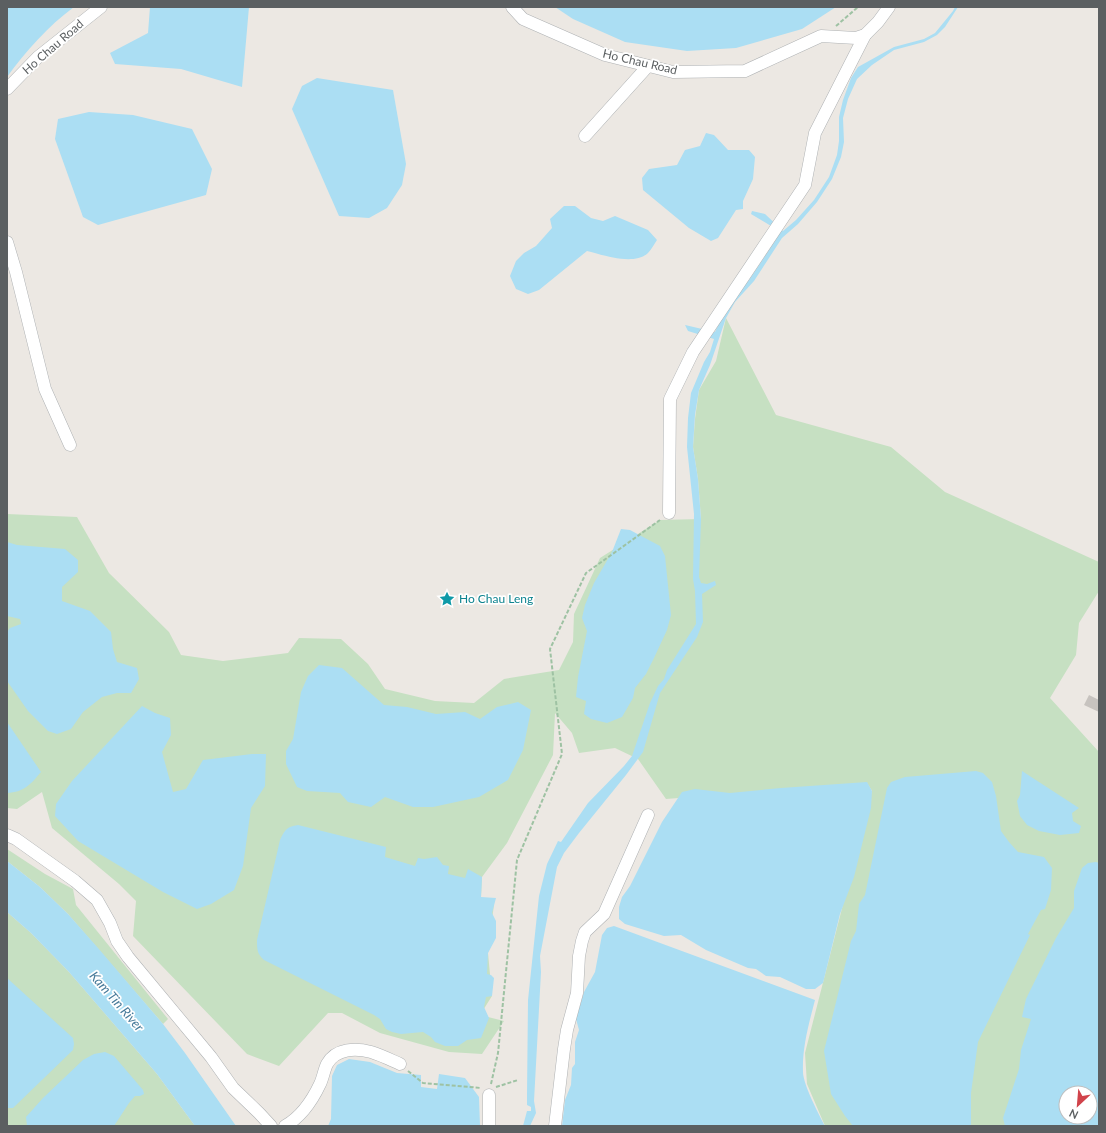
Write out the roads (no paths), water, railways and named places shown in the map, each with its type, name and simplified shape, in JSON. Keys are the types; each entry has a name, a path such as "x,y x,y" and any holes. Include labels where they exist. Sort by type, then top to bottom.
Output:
{"street":[{"name":"Ho Chau Road","path":"7,89 38,57 101,7"},
{"name":"Ho Chau Road","path":"512,7 523,19 605,55 673,72 745,71 821,36 856,38 865,35"},
{"path":"669,513 670,399 693,352 805,185 815,133 865,35 878,22 889,7"},
{"path":"585,136 648,66"},
{"path":"7,242 16,272 45,389 70,445"},
{"path":"555,1126 567,1030 577,993 579,956 582,941 586,932 604,914 648,815"},
{"path":"7,835 16,839 74,881 97,900 128,958 211,1057 233,1088 270,1126"},
{"path":"285,1126 298,1118 310,1101 320,1085 327,1063 336,1053 350,1050 371,1052 400,1064"},
{"path":"489,1092 489,1126"}],"water":[{"path":"7,7 74,7 55,22 38,39 7,77"},
{"path":"150,7 249,7 242,87 181,69 115,64 110,53 148,33"},
{"path":"555,7 836,7 802,29 736,48 687,51 625,42 573,19"},
{"path":"955,7 958,7 945,27 937,35 924,42 894,50 872,65 857,79 848,99 843,118 844,142 841,157 832,179 817,202 798,224 782,238 754,281 735,302 726,318 710,365 699,390 695,415 693,447 698,479 701,519 699,577 701,583 707,584 715,581 716,585 702,594 703,622 697,637 660,693 643,752 564,853 557,867 540,956 541,972 534,1101 536,1113 530,1126 523,1126 527,1111 531,1111 531,1107 527,1105 528,1000 539,896 547,864 558,841 561,842 588,803 632,756 650,703 658,686 664,679 667,670 696,624 693,579 694,514 687,447 688,418 691,393 704,362 710,352 714,339 688,331 685,325 715,332 736,294 749,280 777,238 779,233 776,229 751,214 752,211 765,214 783,231 796,220 814,200 829,177 837,155 839,141 839,117 843,100 851,78 858,67 894,47 924,39 935,33"},
{"path":"317,78 393,90 406,164 402,185 387,208 369,218 339,216 292,109 302,86"},
{"path":"89,112 133,115 192,129 212,169 206,195 98,225 83,217 55,139 58,119"},
{"path":"706,133 714,135 728,150 749,150 755,157 753,179 743,201 743,209 736,210 718,238 711,241 689,228 643,190 642,178 649,169 677,165 685,150 700,146"},
{"path":"564,206 575,206 591,218 603,221 615,216 648,230 657,240 648,253 635,259 610,257 587,251 539,290 528,294 516,289 510,276 516,261 524,253 536,246 552,228 550,219"},
{"path":"621,529 630,530 660,546 665,556 671,615 667,630 654,658 646,674 635,688 633,698 622,717 607,723 591,719 584,714 586,701 576,697 578,677 587,631 582,618 585,605 594,583 612,552"},
{"path":"7,542 17,545 65,549 78,560 78,572 62,587 62,601 90,611 111,632 113,649 117,662 137,668 139,679 131,693 117,693 102,697 83,712 71,729 57,734 48,731 28,711 7,681 7,632 10,628 21,624 20,619 7,616"},
{"path":"319,665 342,668 384,705 407,707 436,714 465,712 480,719 497,707 518,702 531,710 523,750 508,780 479,797 433,807 413,807 385,797 371,807 348,802 340,793 307,791 297,787 286,764 286,751 293,739 301,692 308,676"},
{"path":"142,706 155,713 170,718 171,735 162,752 173,792 186,789 203,760 252,754 266,754 265,786 251,808 243,866 234,890 211,904 197,909 163,892 78,841 55,816 56,804 72,781"},
{"path":"7,722 41,772 26,787 18,791 7,793"},
{"path":"976,771 983,773 992,782 996,796 1001,831 1009,842 1018,852 1044,857 1052,868 1051,890 1045,909 1041,910 1028,934 1030,935 978,1042 971,1093 971,1126 853,1126 831,1094 824,1051 851,941 856,931 859,904 865,895 887,788 891,782 905,777"},
{"path":"1022,771 1079,808 1072,813 1073,821 1081,826 1079,833 1060,835 1039,831 1027,825 1020,816 1017,801 1020,795"},
{"path":"867,782 872,791 871,808 854,877 840,914 823,983 815,989 806,989 780,977 766,976 756,969 748,968 706,950 681,935 664,936 625,924 619,919 619,907 622,897 630,886 662,822 682,792 695,789 730,793"},
{"path":"298,825 386,847 385,857 415,866 418,858 424,859 437,857 443,865 449,866 448,874 465,878 468,869 482,877 481,897 496,898 492,913 496,921 496,938 488,953 487,974 494,978 492,996 486,997 484,1007 489,1018 481,1038 467,1040 458,1046 445,1046 435,1042 431,1037 423,1032 401,1034 392,1032 386,1029 380,1019 374,1015 264,960 260,956 257,940 280,840 286,830"},
{"name":"Kam Tin River","path":"7,861 40,887 68,914 98,948 163,1024 236,1126 195,1126 157,1074 69,972 31,933 7,912"},
{"path":"1088,863 1099,863 1099,1126 1005,1126 1003,1118 1019,1069 1021,1050 1031,1019 1022,1017 1026,999 1056,938 1074,908 1074,891 1082,868"},
{"path":"614,926 815,1000 805,1045 803,1072 808,1091 825,1126 562,1126 565,1100 571,1085 572,1068 575,1064 575,1042 579,1030 576,1019 584,992 595,972 602,935 607,928"},
{"path":"7,978 73,1038 74,1044 73,1050 13,1108 7,1108"},
{"path":"105,1052 114,1056 143,1090 144,1094 135,1096 114,1126 27,1126 26,1117 43,1098 83,1060 94,1054"},
{"path":"349,1059 370,1062 397,1073 421,1075 421,1087 437,1089 439,1074 465,1078 479,1097 480,1126 328,1126 331,1119 332,1076 337,1065"}],"place":[{"name":"Ho Chau Leng","path":"447,599"}]}
